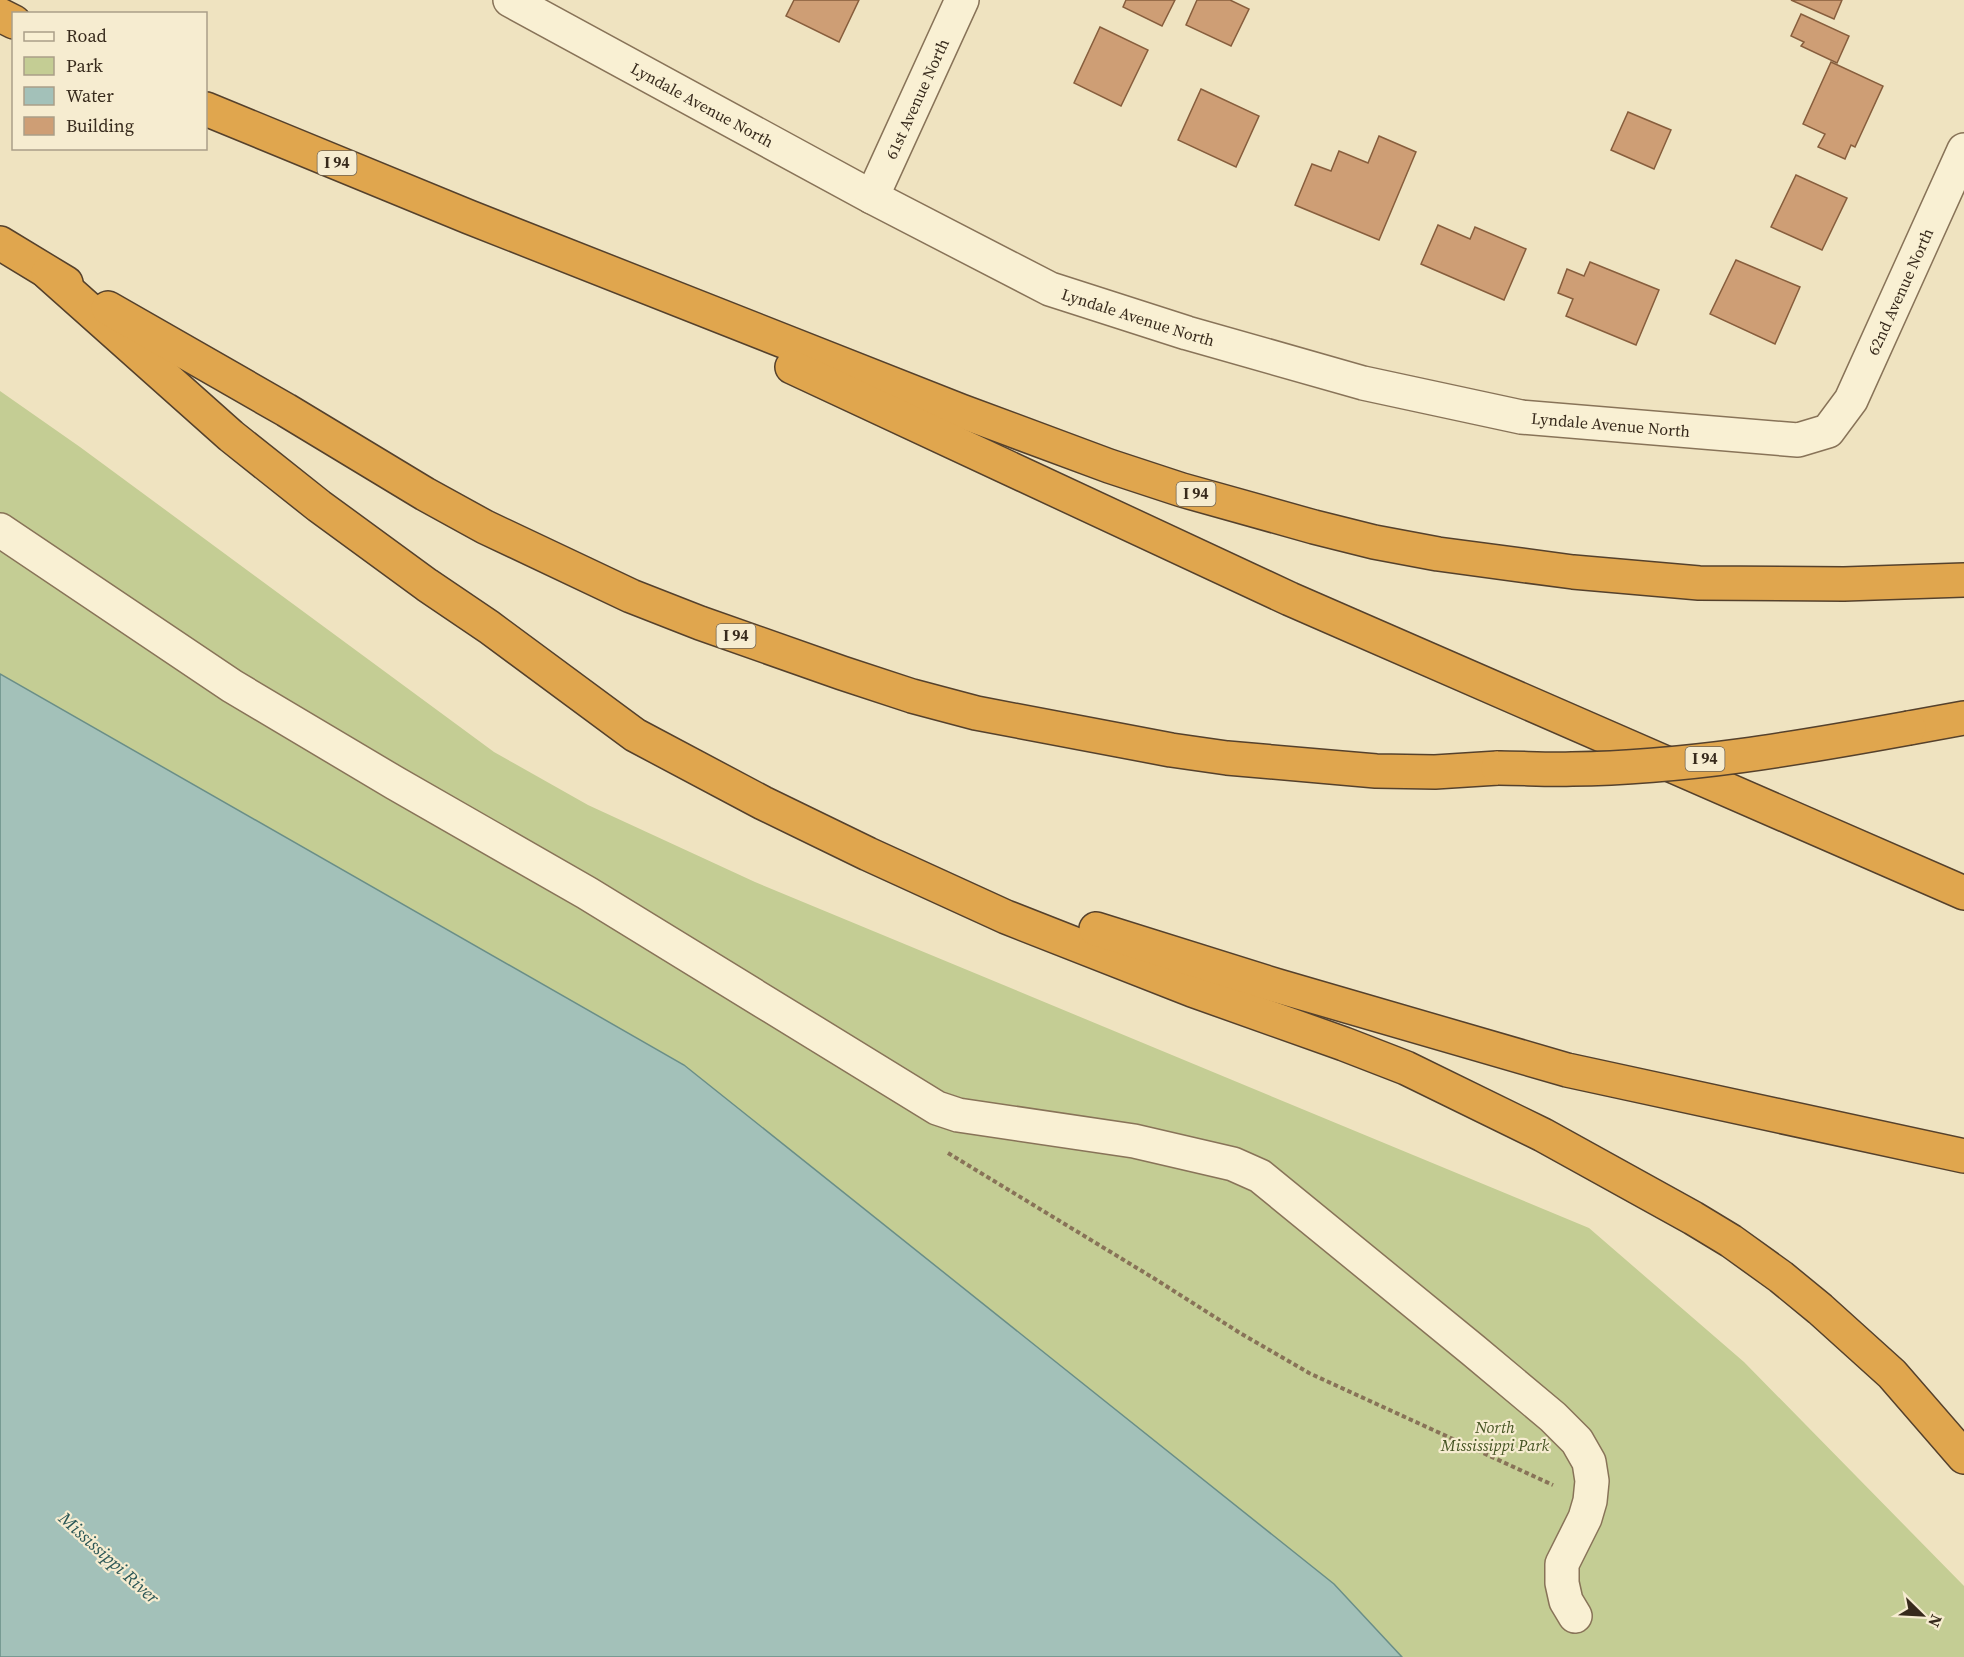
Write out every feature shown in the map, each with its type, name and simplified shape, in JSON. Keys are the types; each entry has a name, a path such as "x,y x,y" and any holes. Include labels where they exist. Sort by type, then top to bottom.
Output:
{"highway":[{"name":"I 94","path":"207,110 868,375 1109,466 1182,490 1374,542 1438,554 1573,572 1699,583 1875,583 1964,580"},
{"path":"470,217 1290,599 1964,893"},
{"name":"I 94","path":"0,243 425,494 485,527 632,596 765,647 912,696 976,713 1171,750 1227,758 1376,771 1435,772 1498,768 1572,769 1641,765 1776,750 1964,718"},
{"path":"48,273 231,436 319,506 634,735 763,803 1006,917 1192,990 1406,1068 1543,1135 1731,1241 1781,1277 1892,1374 1964,1457"},
{"path":"507,641 829,815 982,885 1084,925 1278,986 1567,1070 1964,1156"}],"street":[{"name":"Lyndale Avenue North","path":"510,0 1050,290 1187,333 1363,383 1521,417 1798,440 1828,431"},
{"name":"61st Avenue North","path":"872,196 962,0"},
{"name":"62nd Avenue North","path":"1828,431 1851,400 1964,150"},
{"path":"0,530 232,686 405,789 587,893 937,1108 958,1114 1134,1141 1233,1164 1260,1176 1473,1350 1577,1441 1589,1462 1592,1481 1585,1518 1563,1564 1562,1583 1566,1601 1575,1616"}],"green space":[{"name":"North Mississippi Park","path":"0,391 80,447 494,752 588,805 755,882 1589,1228 1744,1362 1964,1586 1964,1657 1402,1657 1334,1584 684,1065 0,674"}],"water":[{"name":"Mississippi River","path":"0,674 684,1065 1334,1584 1402,1657 0,1657"}],"building":[{"path":"794,0 859,0 839,42 786,16"},
{"path":"1126,0 1175,0 1162,26 1123,7"},
{"path":"1197,0 1230,0 1249,9 1231,46 1186,25"},
{"path":"1791,0 1842,0 1834,19"},
{"path":"1801,14 1849,36 1837,63 1801,46 1804,42 1791,36"},
{"path":"1100,27 1148,50 1121,106 1074,83"},
{"path":"1831,62 1883,86 1855,147 1851,145 1845,159 1818,147 1825,134 1803,124"},
{"path":"1201,89 1259,116 1236,167 1178,140"},
{"path":"1628,112 1671,130 1654,169 1611,150"},
{"path":"1379,136 1416,152 1379,240 1295,205 1312,164 1331,171 1339,151 1368,163"},
{"path":"1796,175 1847,198 1822,250 1771,227"},
{"path":"1438,225 1470,239 1475,227 1526,249 1504,300 1421,264"},
{"path":"1736,260 1800,287 1775,344 1710,314"},
{"path":"1590,262 1659,290 1636,345 1566,316 1573,299 1558,293 1567,269 1584,276"}]}
